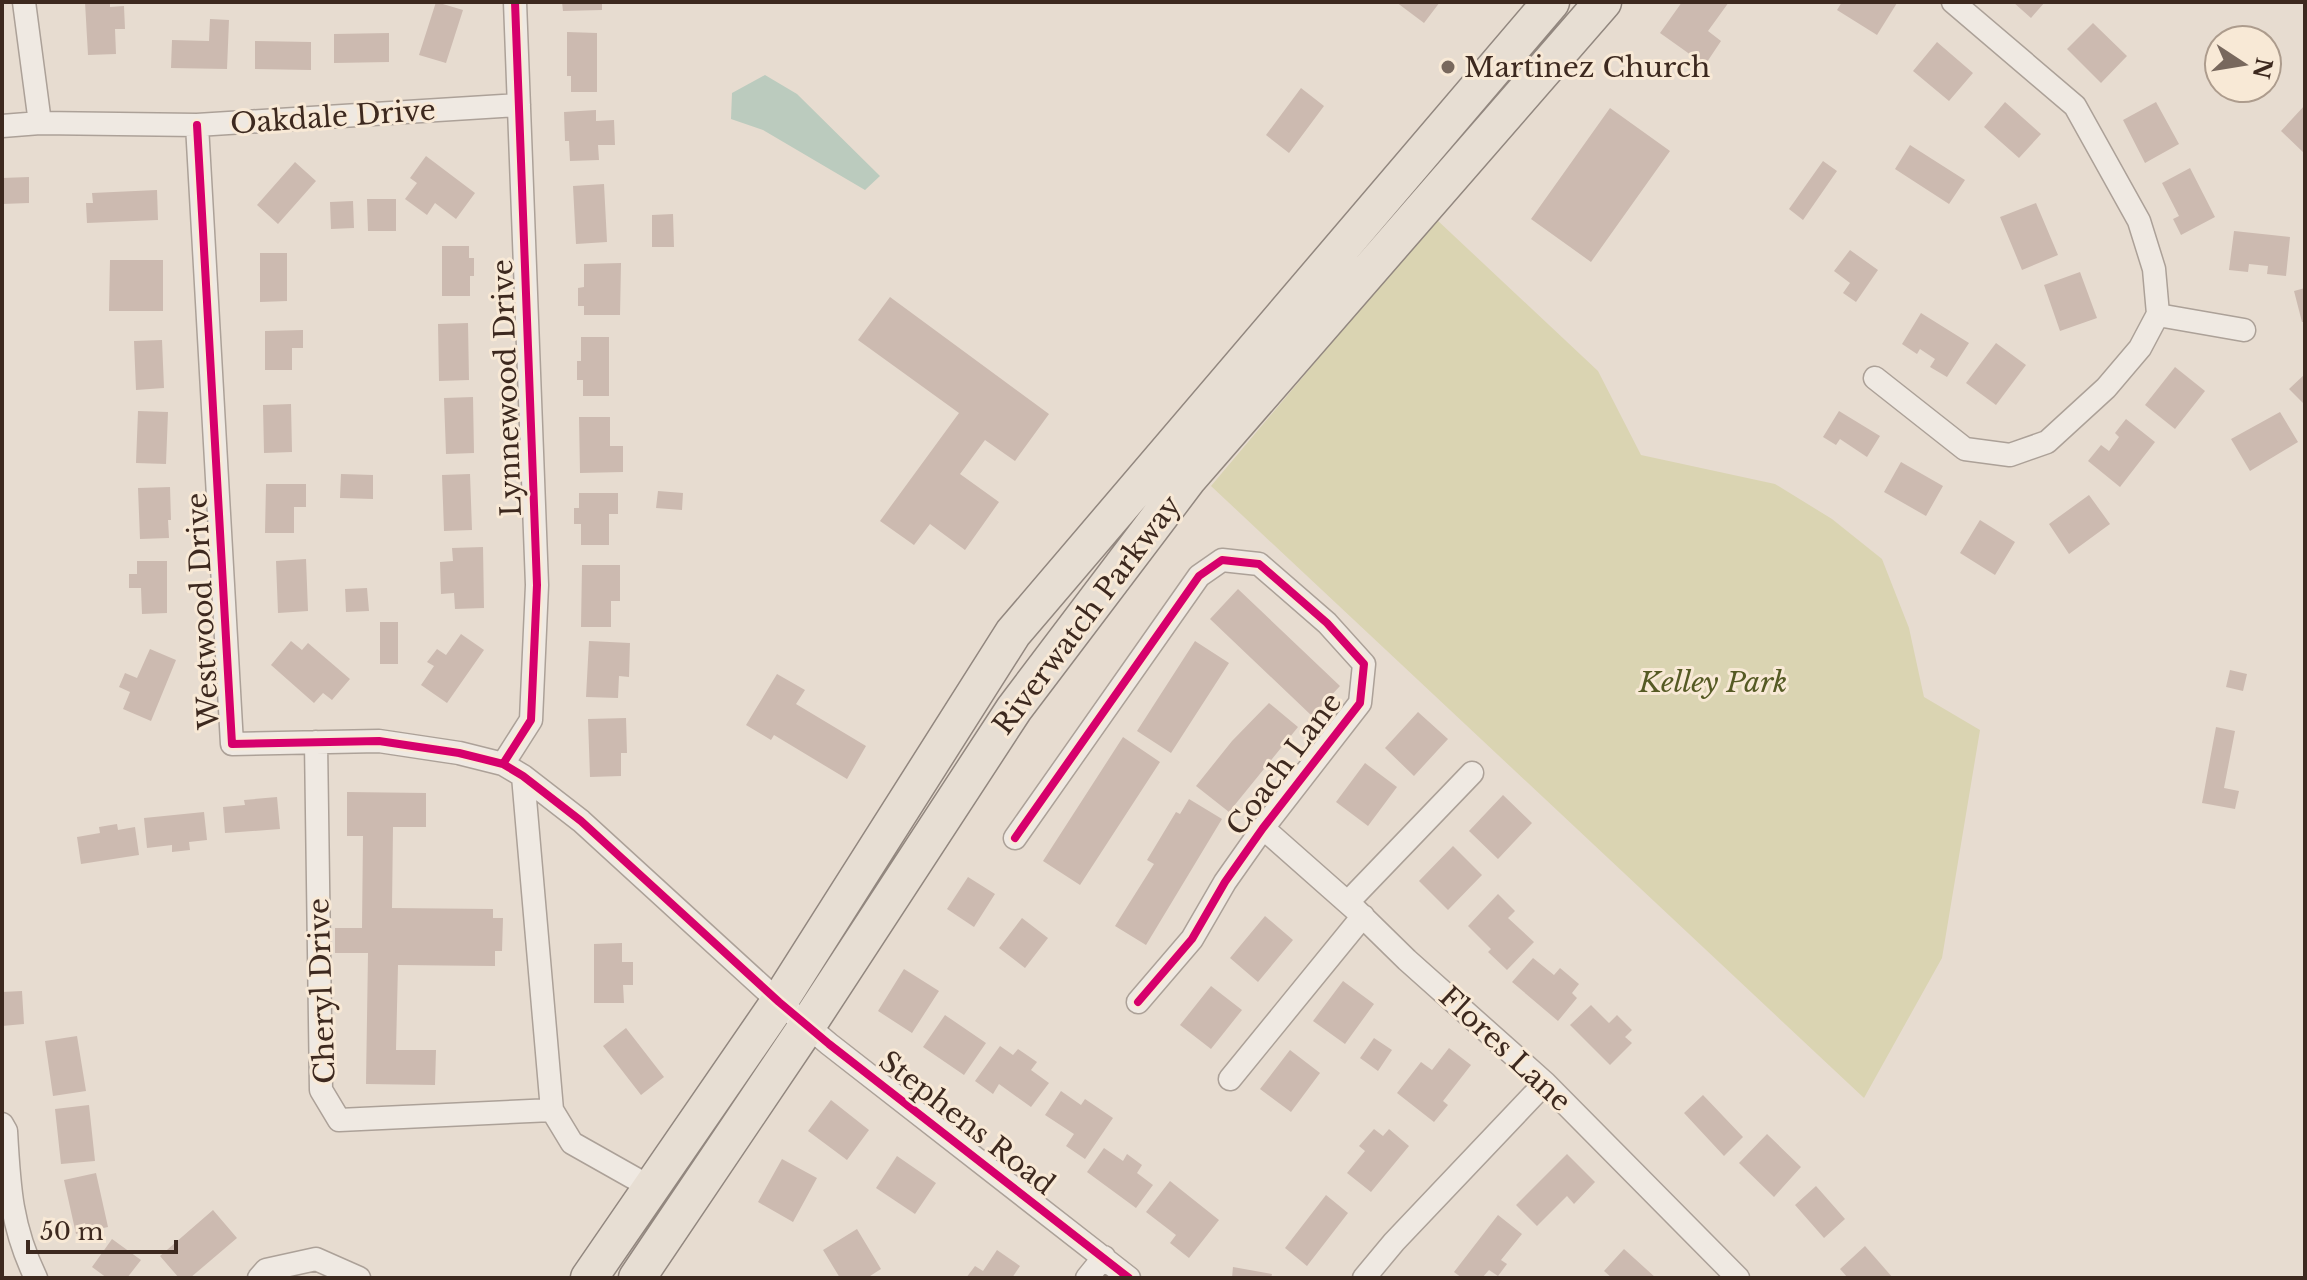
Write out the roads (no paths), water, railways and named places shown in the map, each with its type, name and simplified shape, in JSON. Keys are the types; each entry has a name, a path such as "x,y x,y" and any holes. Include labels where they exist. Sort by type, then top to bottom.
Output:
{"main road":[{"name":"Riverwatch Parkway","path":"589,1278 779,1002 1013,633 1551,2"},
{"name":"Riverwatch Parkway","path":"637,1278 807,1026 1014,709 1188,479 1603,2"}],"street":[{"path":"24,2 40,123"},
{"name":"Lynnewood Drive","path":"503,764 531,720 537,585 515,2"},
{"path":"1875,378 1965,449 2010,455 2047,442 2106,388 2140,348 2158,315 2154,269 2139,221 2075,106 1953,2"},
{"name":"Oakdale Drive","path":"2,126 40,123 197,125 519,105"},
{"name":"Westwood Drive","path":"197,125 232,744 379,741 435,748 503,764 581,821 779,1002"},
{"path":"2158,315 2244,330"},
{"name":"Coach Lane","path":"1015,838 1199,576 1222,560 1259,564 1327,623 1364,664 1360,703 1263,828 1225,882 1192,939 1138,1002"},
{"name":"Cheryl Drive","path":"316,742 321,1090 339,1120 552,1110"},
{"path":"1230,1079 1355,909 1472,773"},
{"path":"523,776 552,1110 572,1143 650,1187"},
{"name":"Flores Lane","path":"1263,828 1545,1083 1738,1278"},
{"name":"Stephens Road","path":"779,1002 1129,1278"},
{"path":"1364,1278 1394,1242 1545,1083"},
{"path":"2,1124 6,1131 9,1187 20,1247 36,1278"},
{"path":"1087,1278 1104,1257"},
{"path":"259,1278 266,1270 316,1259 359,1278"}],"place":[{"name":"Martinez Church","path":"1448,67"}],"park label":[{"name":"Kelley Park","path":"1713,682"}]}
